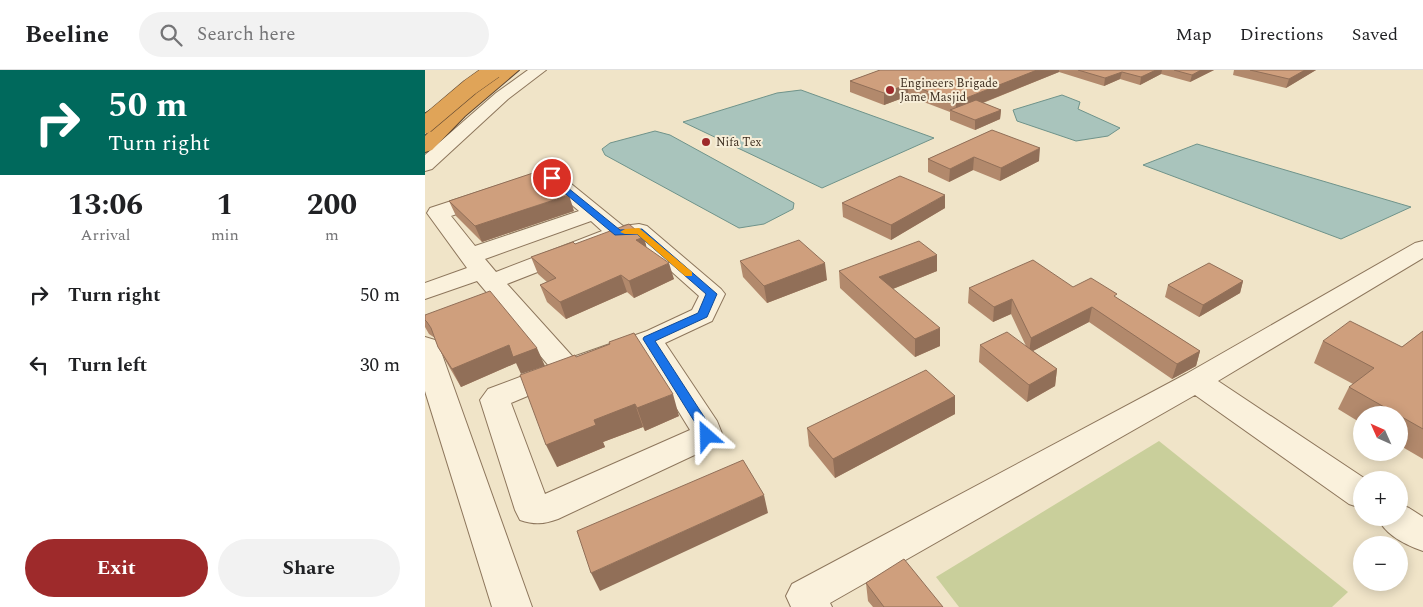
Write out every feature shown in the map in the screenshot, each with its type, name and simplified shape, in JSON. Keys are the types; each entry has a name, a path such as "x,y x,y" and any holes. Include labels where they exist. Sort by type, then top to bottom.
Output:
{"highway":[{"path":"425,125 494,70"},
{"path":"425,146 459,112 511,70"}],"street":[{"path":"425,165 502,96 538,70"},
{"path":"567,369 481,270 438,213 538,179 552,178 618,233"},
{"path":"481,270 594,213"},
{"path":"425,291 481,270 618,233 639,231 712,294 703,315 648,339 499,396 495,400 533,510 546,509 707,436 706,429 648,339"},
{"path":"801,603 1196,381 1423,248"},
{"path":"425,346 512,607"},
{"path":"1196,381 1353,489"},
{"path":"1408,526 1423,536"}],"green space":[{"path":"1159,441 1348,592 1332,607 959,607 936,577"}],"water":[{"path":"801,90 934,138 822,188 683,122 777,93"},
{"path":"1062,95 1080,102 1078,109 1120,128 1108,136 1076,141 1017,121 1013,110"},
{"path":"655,131 670,135 794,203 793,209 764,224 739,228 605,155 602,149 610,143"},
{"path":"1197,144 1411,207 1341,239 1143,165"}],"building":[{"path":"880,70 1037,70 956,102 908,84 884,93 850,81"},
{"path":"1078,70 1156,70 1141,77 1122,72 1105,78"},
{"path":"1174,70 1201,70 1192,75"},
{"path":"1250,70 1305,70 1289,79"},
{"path":"976,100 1001,110 975,120 950,110"},
{"path":"992,130 1040,148 1001,168 974,157 950,169 928,159"},
{"path":"536,172 569,195 475,226 449,201"},
{"path":"900,176 945,195 891,225 842,203"},
{"path":"629,224 644,237 636,240 669,263 629,281 621,275 560,302 540,285 556,278 531,257 573,242 575,244"},
{"path":"799,240 825,263 764,286 740,261"},
{"path":"919,241 937,255 879,277 940,328 915,339 839,271"},
{"path":"1033,260 1073,287 1091,278 1117,294 1114,296 1200,351 1177,364 1092,307 1031,338 1012,299 994,307 969,288"},
{"path":"1209,263 1243,281 1203,305 1168,285"},
{"path":"490,291 537,348 513,357 509,345 452,369 438,347 431,328 425,320 425,315"},
{"path":"1350,321 1402,347 1423,331 1423,429 1408,420 1408,406 1382,406 1349,387 1374,368 1323,341"},
{"path":"1007,332 1057,369 1029,385 980,345"},
{"path":"634,333 673,394 637,408 635,404 594,420 596,425 546,445 520,375 575,355 576,357"},
{"path":"926,370 955,396 833,459 807,428"},
{"path":"743,460 764,495 591,573 577,531"},
{"path":"904,559 943,607 884,607 866,583"}],"tram line":[{"path":"425,113 492,70"}],"railway":[{"path":"425,120 500,70"}],"slow traffic":[{"path":"625,232 639,231 689,274"}],"place":[{"name":"Engineers Brigade Jame Masjid","path":"890,90"},
{"name":"Nifa Tex","path":"706,142"}],"route":[{"path":"552,178 618,233 639,231 712,294 703,315 648,339 706,429 707,436"}]}
